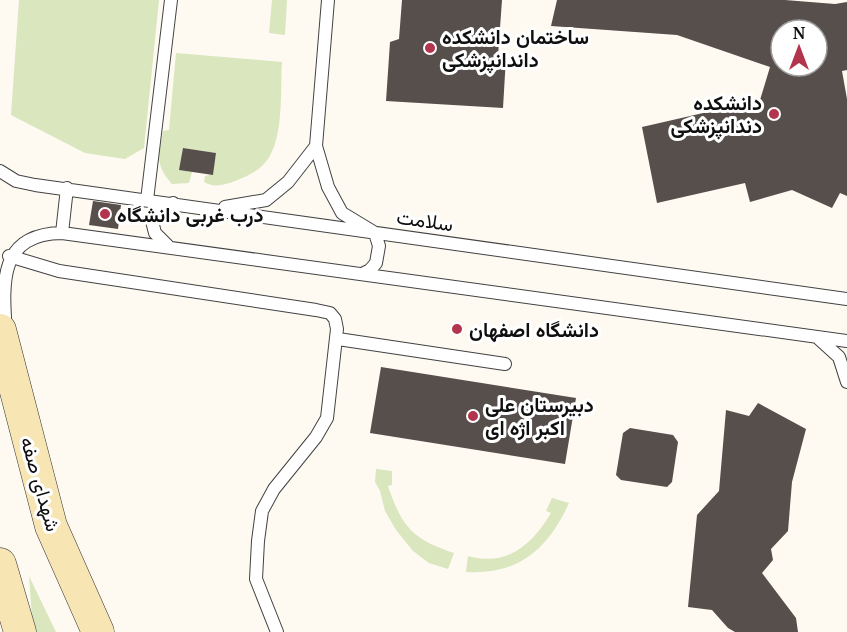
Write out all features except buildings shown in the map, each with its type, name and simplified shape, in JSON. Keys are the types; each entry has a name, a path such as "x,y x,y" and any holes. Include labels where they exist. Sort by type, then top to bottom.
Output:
{"main road":[{"name":"شهدای صفه","path":"0,330 51,526 98,632"},
{"path":"0,564 20,632"}],"lane":[{"path":"147,200 171,0"},
{"path":"328,0 316,146 328,187 342,213 375,233 379,255 370,270 362,274"},
{"path":"212,209 266,200 288,182 316,146"},
{"name":"سلامت","path":"0,171 16,181 847,299"},
{"path":"62,233 68,188"},
{"path":"171,248 155,233 152,221 157,211 173,203"},
{"path":"10,369 2,278 9,256 26,239 42,233 62,233 847,341"},
{"path":"9,256 59,271 316,309 330,313 335,319 338,339 327,418 316,437 274,489 262,511 256,579 278,632"},
{"path":"816,337 839,357 847,382"},
{"path":"338,339 505,364"}],"green space":[{"path":"19,0 159,0 144,148 125,159 85,153 11,115"},
{"path":"272,0 287,0 285,35 269,33"},
{"path":"176,53 282,62 280,116 275,144 270,156 257,170 227,184 208,184 204,182 205,176 213,174 216,153 183,148 180,170 192,172 189,183 172,184 166,177 160,165 159,153 163,131 169,130"},
{"path":"376,469 392,471 392,485 388,486 398,512 410,530 428,542 454,553 448,569 429,563 413,551 396,530 385,511 375,482"},
{"path":"552,498 569,503 552,534 541,546 516,564 502,569 466,572 468,556 482,559 506,556 527,544 551,513 546,511"},
{"path":"29,576 56,632 33,632"}],"place":[{"name":"ساختمان دانشکده داندانپزشکی","path":"430,48"},
{"name":"دانشکده دندانپزشکی","path":"774,114"},
{"name":"درب غربی دانشگاه","path":"105,214"},
{"name":"دانشگاه اصفهان","path":"457,329"},
{"name":"دبیرستان علی اکبر اژه ای","path":"473,416"}]}
